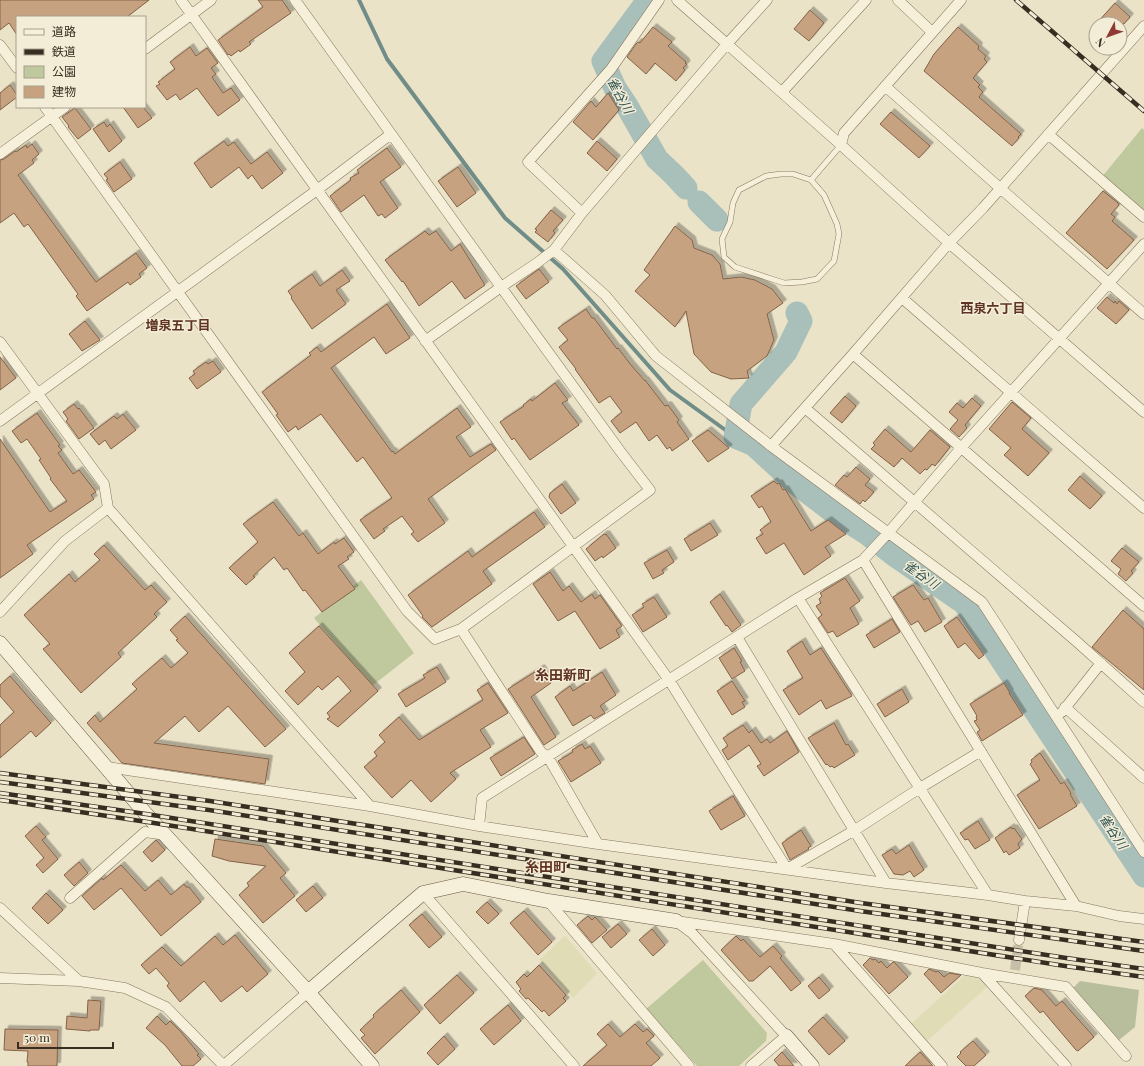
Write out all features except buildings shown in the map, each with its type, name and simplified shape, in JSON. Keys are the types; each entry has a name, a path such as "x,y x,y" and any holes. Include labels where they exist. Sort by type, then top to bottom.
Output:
{"street":[{"path":"181,0 669,680 787,869"},
{"path":"146,48 211,0"},
{"path":"46,108 407,611 435,639 461,629 650,490 501,287 295,0"},
{"path":"582,213 528,162 610,69 660,0"},
{"path":"677,0 782,92 949,243 1060,337 1144,412"},
{"path":"425,341 551,252 651,132 767,0"},
{"path":"782,92 866,0"},
{"path":"898,0 932,32"},
{"path":"841,145 844,133 961,0"},
{"path":"771,446 854,354 949,243 1144,26"},
{"path":"0,45 16,67"},
{"path":"885,86 1108,284 1144,314"},
{"path":"0,154 64,108"},
{"path":"0,421 318,190 391,134"},
{"path":"1048,134 1144,217"},
{"path":"479,826 482,798 798,598 863,560 1144,244"},
{"path":"551,252 605,295 656,356 886,535 982,602 1144,852"},
{"path":"902,298 1144,508"},
{"path":"0,342 104,484 108,508 370,806"},
{"path":"854,354 1144,606"},
{"path":"805,408 1101,663 1144,702"},
{"path":"0,612 65,541 108,508"},
{"path":"863,560 1076,906"},
{"path":"798,598 988,895"},
{"path":"461,629 541,752 548,757 598,844"},
{"path":"737,637 886,883"},
{"path":"0,643 166,835 308,992 372,1066"},
{"path":"1057,718 1101,663"},
{"path":"1066,707 1144,778"},
{"path":"787,869 855,830 981,751"},
{"path":"107,767 370,806 479,826 598,844 886,883 1076,906 1119,916 1144,919"},
{"path":"70,898 145,832 166,835"},
{"path":"0,978 79,981 125,988 166,1007 223,1066 423,893 463,884 548,901 834,944 982,973 1014,974 1066,987 1126,1056"},
{"path":"423,893 574,1066"},
{"path":"548,901 689,1066"},
{"path":"1019,940 1025,901"},
{"path":"0,908 79,981"},
{"path":"676,921 692,933 812,1066"},
{"path":"834,944 942,1066"},
{"path":"982,973 1066,1066"},
{"path":"751,1066 786,1036"}],"lane":[{"path":"811,180 841,145"},
{"path":"794,174 811,180 824,195 837,224 839,234 834,261 817,279 784,283 735,267 724,257 722,239 730,222 733,203 739,190 766,176 794,174"}],"shaded area":[{"path":"565,936 597,973 573,998 539,960"},
{"path":"965,975 981,976 988,986 927,1041 911,1024"}],"green space":[{"path":"1142,128 1144,130 1144,215 1101,178"},
{"path":"361,580 414,653 372,686 314,618"},
{"path":"703,960 767,1033 766,1041 739,1066 697,1066 646,1009"},
{"path":"1080,981 1139,990 1135,1027 1119,1040 1073,988"}],"waterway":[{"path":"359,0 387,59 505,218 563,269 670,390 735,437"},
{"name":"雀谷川","path":"648,0 603,61 615,88 657,159 686,188"},
{"name":"雀谷川","path":"699,202 717,220"},
{"name":"雀谷川","path":"797,313 801,321 786,352 741,404 735,437 754,445 794,482 836,514 866,533 894,555 964,603 1144,876"}],"tunnel":[{"path":"1015,970 1019,940"}],"railway":[{"path":"1016,0 1144,111"},
{"path":"0,773 210,801 861,903 1144,942"},
{"path":"0,782 209,810 860,911 1144,951"},
{"path":"0,793 146,814 1144,969"},
{"path":"0,800 1065,966 1144,977"}],"district":[{"name":"西泉六丁目","path":"993,307"},
{"name":"増泉五丁目","path":"178,324"},
{"name":"糸田新町","path":"563,674"},
{"name":"糸田町","path":"546,866"}]}
